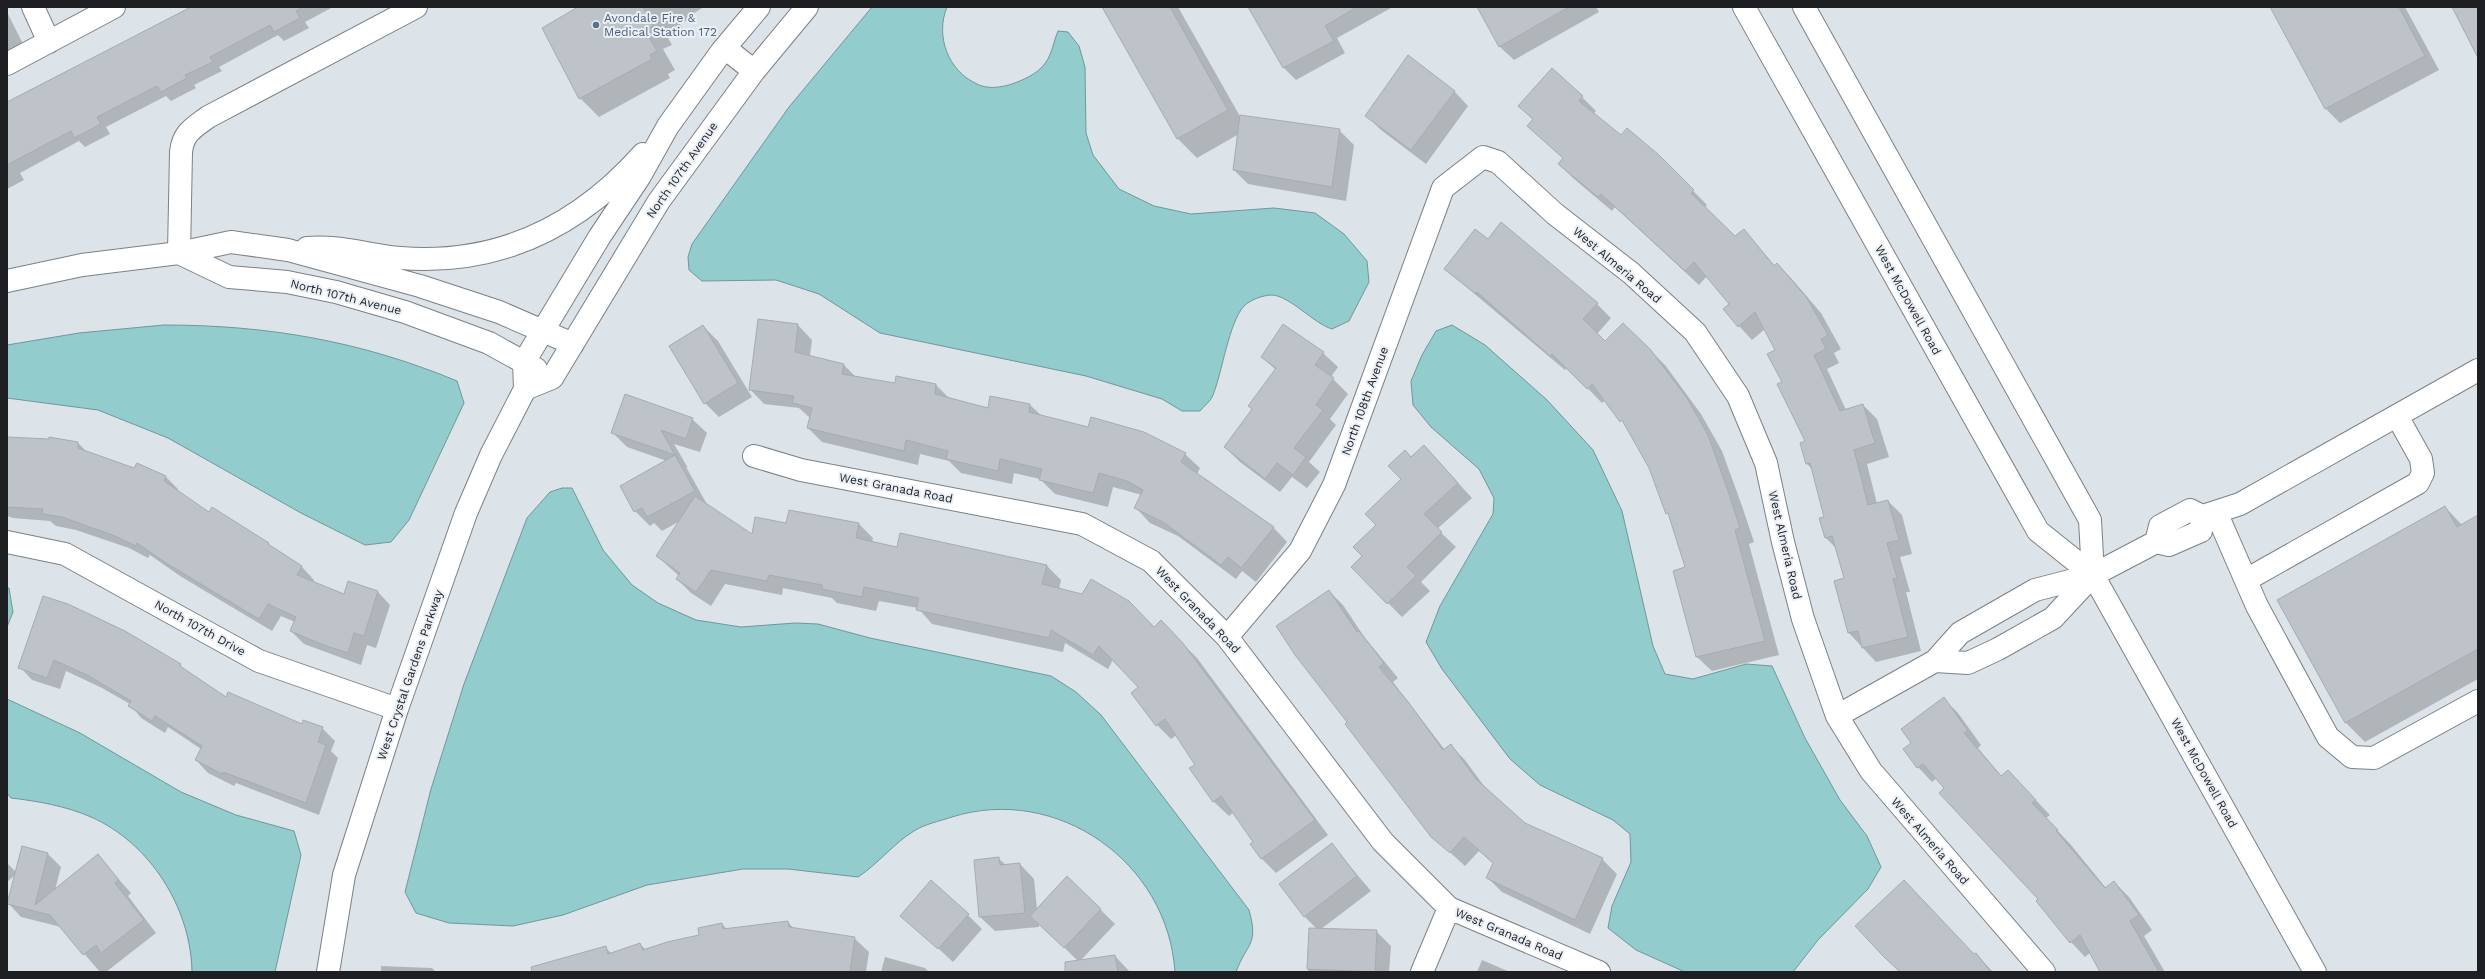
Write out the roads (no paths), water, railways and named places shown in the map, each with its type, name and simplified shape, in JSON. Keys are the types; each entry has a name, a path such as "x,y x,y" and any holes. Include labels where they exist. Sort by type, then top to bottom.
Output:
{"street":[{"path":"33,7 49,42"},
{"path":"7,64 114,7"},
{"path":"179,253 181,152 182,141 187,132 208,117 416,7"},
{"path":"288,250 329,246 399,258 458,258 494,252 554,228 584,210 629,169 668,126 725,48 759,7"},
{"name":"North 107th Avenue","path":"562,361 659,200 754,71 807,7"},
{"name":"West McDowell Road","path":"1744,7 2038,531 2093,575 2315,972"},
{"name":"West McDowell Road","path":"1804,7 2090,520 2093,575"},
{"path":"725,48 754,71"},
{"path":"534,347 600,236 640,176 668,126"},
{"name":"North 108th Avenue","path":"1227,637 1300,551 1334,485 1443,188 1483,157"},
{"name":"West Almeria Road","path":"1483,157 1498,162 1555,214 1631,273 1689,327 1738,396 1766,463 1783,542 1803,619 1837,716 1871,771 2044,972"},
{"name":"North 107th Avenue","path":"7,280 82,265 179,253 231,242 288,250 420,286 499,312 534,347 562,361"},
{"name":"North 107th Avenue","path":"179,253 229,277 287,282 336,292 405,312 489,344 534,347 562,361"},
{"name":"West Crystal Gardens Parkway","path":"328,972 344,876 396,709 466,513 491,455 525,389 534,347"},
{"path":"525,389 562,361"},
{"path":"1837,716 1936,661 1960,633 2035,590 2093,575 2156,542 2169,545 2201,530 2209,514 2240,504 2397,416 2475,375"},
{"path":"2246,580 2418,483 2423,473 2421,458 2397,416"},
{"name":"West Granada Road","path":"754,456 801,470 1082,524 1151,561 1227,637 1383,842 1450,908 1599,972"},
{"path":"2209,514 2246,580 2257,606 2328,736 2352,757 2374,758 2478,701"},
{"name":"North 107th Drive","path":"7,542 65,554 259,661 396,709"},
{"path":"1936,661 1968,663 1998,649 2053,618 2093,575"},
{"path":"1422,972 1450,908"}],"water":[{"path":"872,7 947,7 943,29 944,41 952,62 958,71 967,78 977,84 988,87 1000,87 1011,84 1035,73 1048,59 1058,31 1068,32 1079,46 1085,67 1086,133 1093,155 1119,189 1154,206 1191,214 1274,208 1315,213 1344,234 1367,261 1369,282 1349,321 1332,329 1279,297 1272,295 1257,298 1244,306 1234,324 1212,397 1200,411 1182,411 1162,399 1086,376 880,333 819,294 776,280 702,281 689,270 688,257 692,244 789,107"},
{"path":"164,325 240,328 313,338 385,355 457,381 464,403 409,520 391,542 365,545 301,513 168,438 98,410 7,398 7,345 79,333"},
{"path":"1452,325 1485,345 1547,400 1593,450 1622,511 1653,646 1665,674 1693,679 1746,664 1772,666 1805,738 1840,800 1867,836 1881,867 1868,889 1818,940 1793,972 1685,972 1636,950 1608,928 1612,906 1631,862 1630,834 1613,820 1540,785 1510,759 1442,669 1426,642 1440,606 1493,514 1494,498 1479,469 1431,427 1413,405 1411,381 1422,355 1436,331"},
{"path":"562,488 572,488 603,550 632,585 658,603 696,620 741,627 795,623 818,624 870,638 1051,676 1076,692 1101,715 1249,910 1253,931 1252,938 1236,972 1175,972 1168,932 1152,897 1129,866 1100,841 1067,823 1030,812 991,810 952,817 928,825 907,836 858,877 788,869 743,869 647,885 563,915 513,926 449,923 416,913 405,892 431,789 464,684 527,518 550,492"},
{"path":"7,588 9,588 13,612 7,627"},
{"path":"7,699 80,733 181,792 236,815 294,831 301,855 275,972 192,972 190,948 184,924 175,902 163,880 149,861 132,843 112,828 81,813 51,804 11,798 7,793"}],"place":[{"name":"Avondale Fire & Medical Station 172","path":"596,25"}]}
